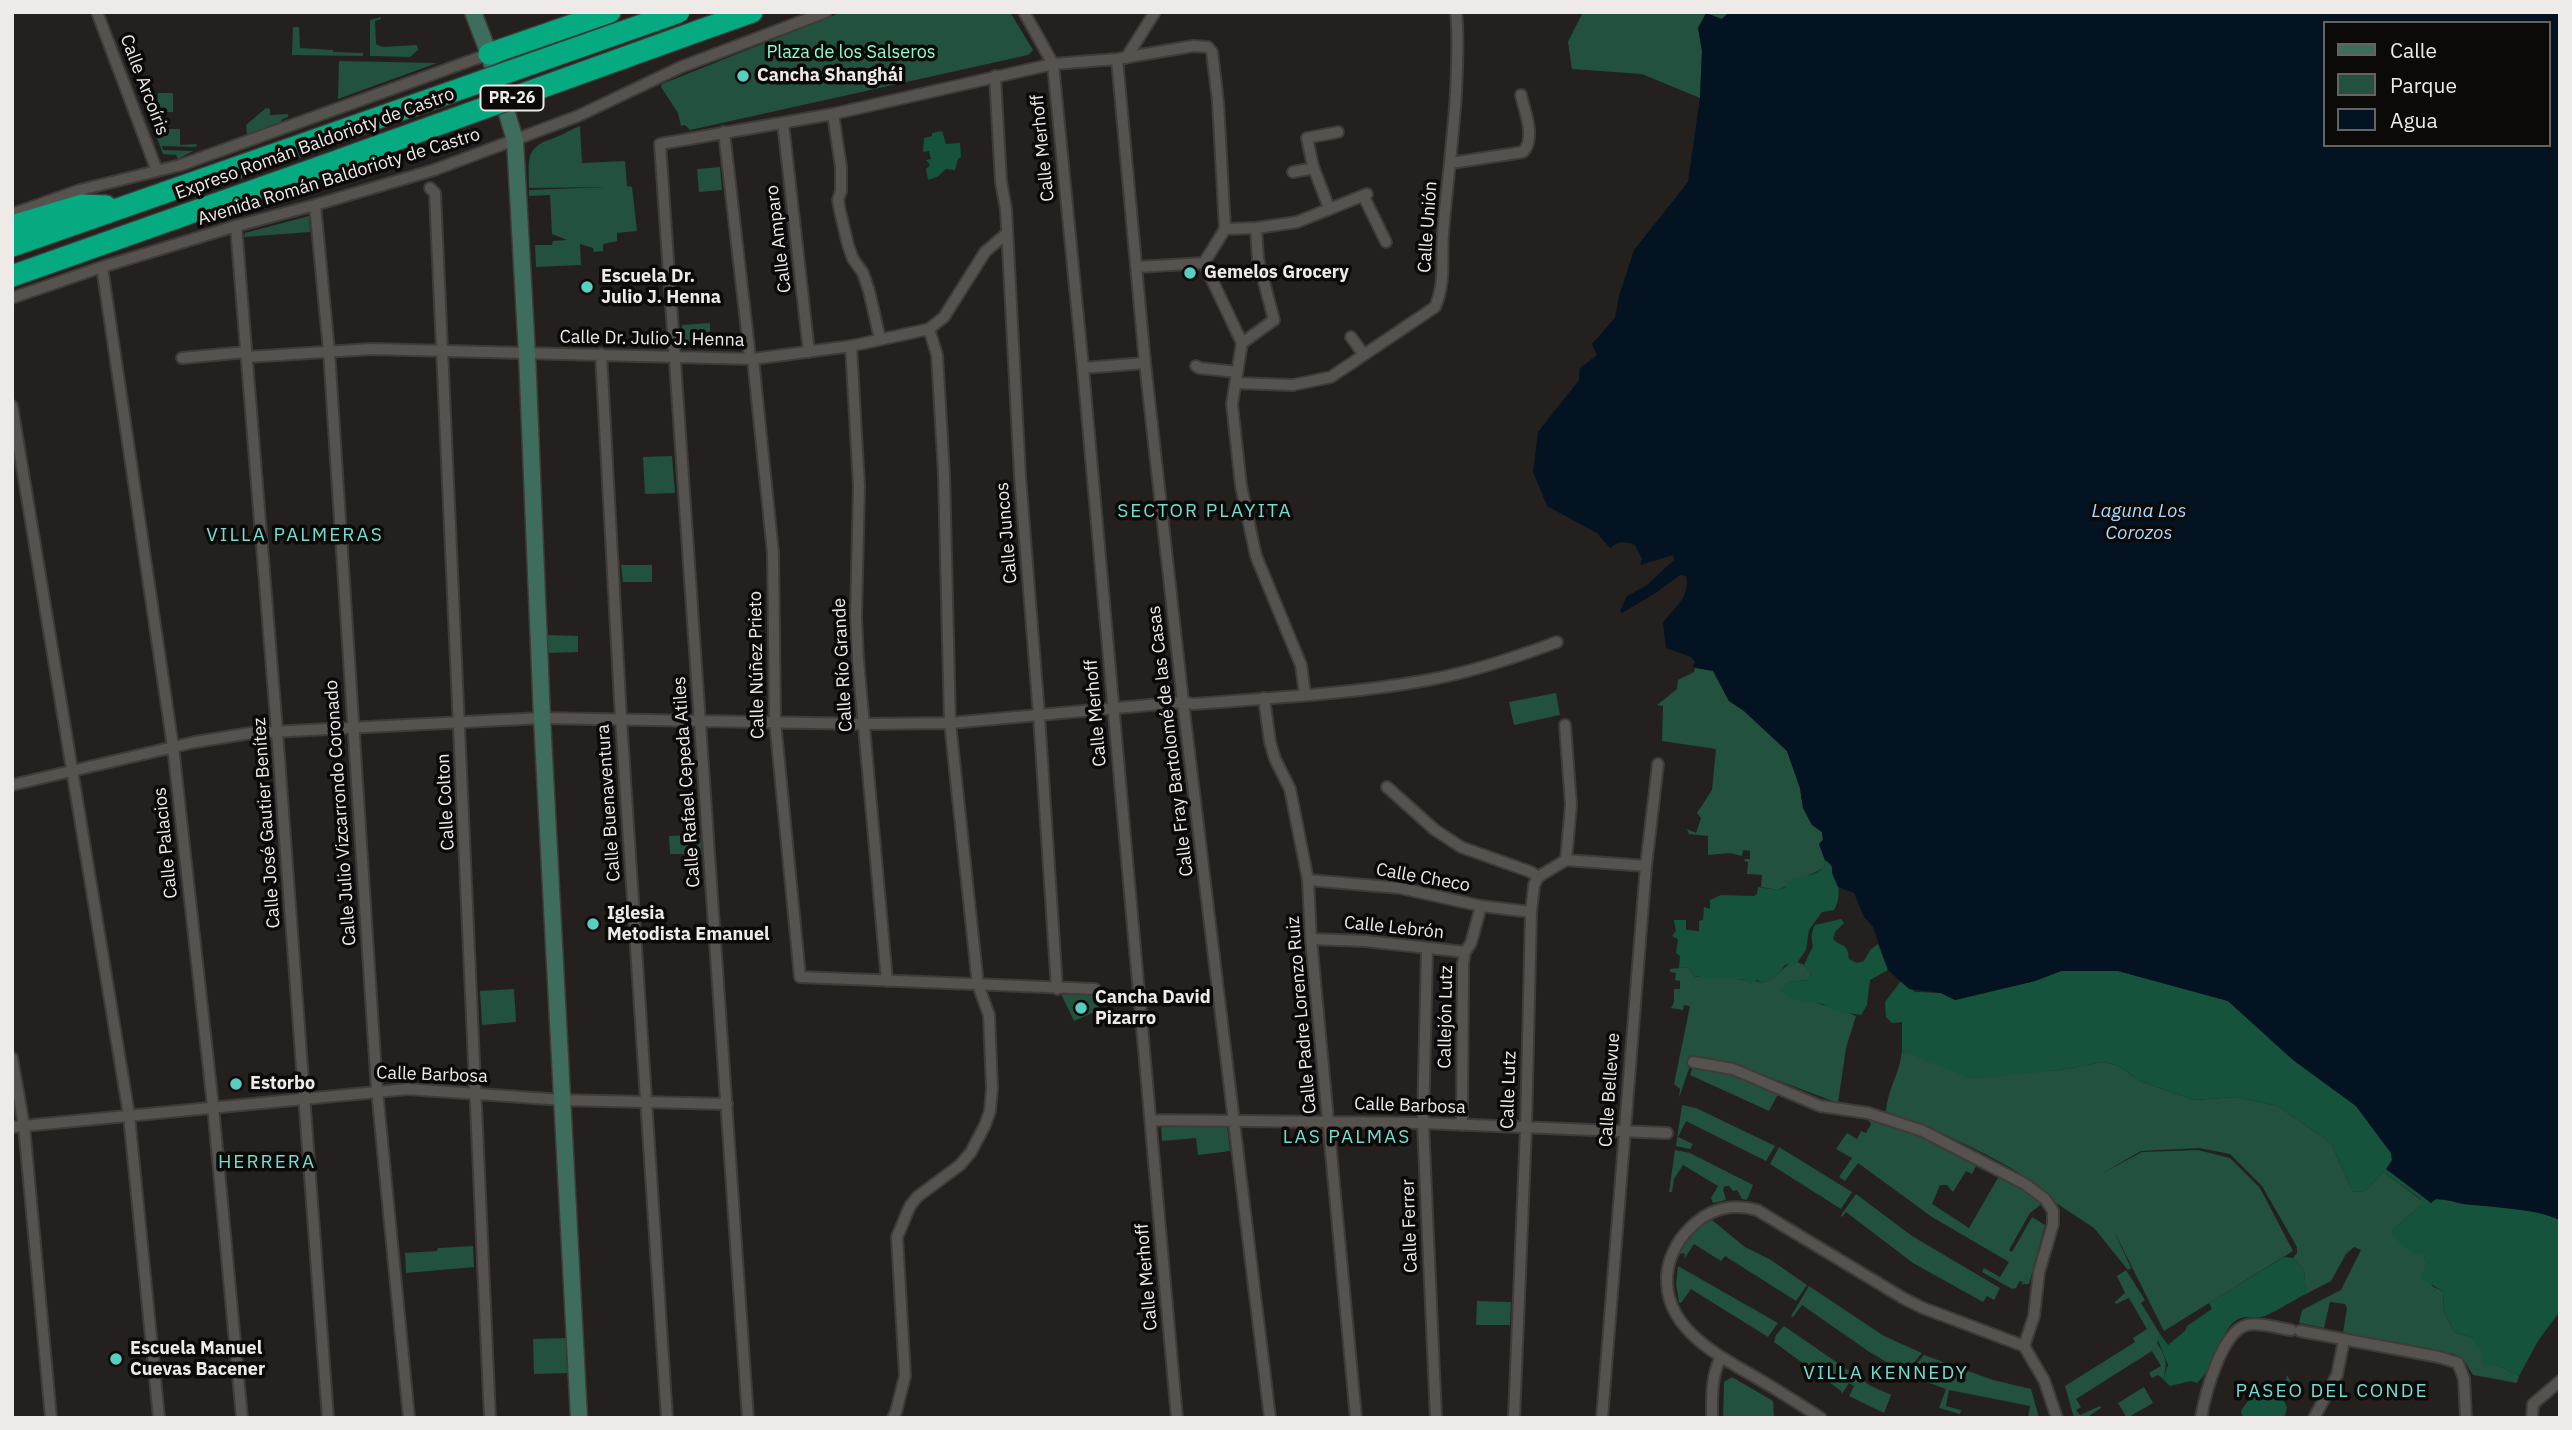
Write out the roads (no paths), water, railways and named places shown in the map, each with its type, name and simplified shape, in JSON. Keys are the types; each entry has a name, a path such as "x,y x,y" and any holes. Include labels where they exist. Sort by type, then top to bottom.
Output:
{"highway":[{"path":"489,54 610,12"},
{"name":"Expreso Román Baldorioty de Castro","path":"12,246 679,12"},
{"name":"Expreso Román Baldorioty de Castro","path":"12,276 752,12"},
{"path":"12,226 82,205 118,207"}],"street":[{"name":"Calle Arcoíris","path":"97,12 157,171"},
{"path":"473,12 489,54 515,140 579,1418"},
{"name":"Avenida Román Baldorioty de Castro","path":"12,298 236,226 434,170 578,116 681,67 826,12"},
{"name":"Calle Merhoff","path":"1024,12 1052,64 1083,368 1177,1418"},
{"path":"1121,59 1155,12"},
{"name":"Calle Unión","path":"1196,366 1237,378 1293,385 1331,377 1435,307 1441,293 1443,235 1451,163 1459,36 1455,12"},
{"path":"724,132 833,114 1052,64 1121,59 1201,45 1209,47 1212,52 1218,103 1225,229 1204,262"},
{"path":"12,215 80,190 181,165 489,54"},
{"name":"Calle Fray Bartolomé de las Casas","path":"1121,59 1145,363 1183,702 1270,1418"},
{"name":"Calle Juncos","path":"995,75 1001,182 1006,209 1020,477 1057,989"},
{"path":"1451,163 1523,152 1530,139 1521,95"},
{"path":"833,114 841,167 841,191 838,200 840,211 853,259 863,273 869,291 880,340"},
{"name":"Calle Amparo","path":"783,123 809,352"},
{"name":"Calle Rafael Cepeda Atiles","path":"724,132 660,144 748,1418"},
{"name":"Calle Núñez Prieto","path":"724,132 773,553 775,721 798,971 800,977 887,981"},
{"path":"1329,208 1314,169 1307,138 1338,132"},
{"path":"1293,172 1314,169"},
{"name":"Calle Colton","path":"430,188 435,193 443,350 490,1418"},
{"path":"1225,229 1297,222 1366,196 1386,242"},
{"name":"Calle Julio Vizcarrondo Coronado","path":"315,205 329,351 377,1090 409,1418"},
{"name":"Calle José Gautier Benítez","path":"236,226 328,1418"},
{"path":"1242,343 1274,320 1258,259 1256,228"},
{"path":"893,1418 905,1376 897,1237 910,1206 917,1197 960,1165 971,1152 990,1111 992,1088 989,1015 978,985 950,723 944,474 937,355 929,329 944,317 985,252 1007,233"},
{"path":"1138,267 1204,262"},
{"path":"1204,262 1242,343 1232,392 1235,436 1249,527 1256,556 1301,665 1305,694"},
{"name":"Calle Palacios","path":"102,267 173,747 214,1107 242,1418"},
{"name":"Calle Dr. Julio J. Henna","path":"182,358 329,351 443,350 751,358 851,346 929,329"},
{"path":"1351,337 1364,355"},
{"name":"Calle Río Grande","path":"851,346 859,486 856,617 863,724 887,981"},
{"name":"Calle Buenaventura","path":"601,354 621,719 667,1418"},
{"path":"1083,368 1145,363"},
{"path":"12,406 129,1115 159,1418"},
{"path":"12,785 220,737 277,731 542,718 950,723 1112,707 1264,698 1427,680 1500,663 1556,642"},
{"name":"Calle Padre Lorenzo Ruiz","path":"1264,698 1270,742 1290,789 1308,880 1311,939 1356,1418"},
{"path":"1565,725 1572,805 1566,860"},
{"name":"Calle Bellevue","path":"1602,1418 1646,866 1658,764"},
{"path":"1387,787 1436,830 1461,847 1531,872 1538,877 1566,860 1646,866"},
{"name":"Calle Lutz","path":"1514,1418 1526,1128 1531,912 1534,885 1538,877"},
{"name":"Calle Checo","path":"1308,880 1400,888 1481,906 1531,912"},
{"name":"Calle Lebrón","path":"1311,939 1365,941 1427,950 1465,952 1471,943 1481,906"},
{"name":"Calle Ferrer","path":"1427,950 1423,1124 1436,1418"},
{"name":"Callejón Lutz","path":"1462,1125 1465,952"},
{"path":"887,981 1095,989"},
{"path":"12,1058 24,1126 51,1418"},
{"path":"1693,1062 1725,1066 1819,1106 1868,1113 1923,1131 2025,1185 2045,1199 2053,1211 2053,1224 2039,1272 2034,1315 2024,1346"},
{"name":"Calle Barbosa","path":"12,1127 408,1089 563,1100 727,1104"},
{"name":"Calle Barbosa","path":"1152,1120 1423,1124 1668,1133"},
{"path":"1821,1418 1721,1357 1697,1339 1678,1318 1669,1299 1667,1271 1675,1248 1690,1228 1709,1214 1737,1206 1757,1210 1923,1308 2024,1346 2044,1380 2057,1418"},
{"path":"2201,1418 2205,1395 2214,1371 2235,1332 2245,1326 2254,1325 2422,1354 2458,1363 2464,1379 2466,1418"},
{"path":"2314,1418 2337,1375 2344,1340"},
{"path":"1712,1418 1712,1385 1721,1357"},
{"path":"2532,1418 2533,1404 2560,1382"}],"water":[{"name":"Laguna Los Corozos","path":"1729,12 2560,12 2560,1220 2524,1210 2463,1204 2443,1199 2436,1199 2431,1203 2386,1169 2392,1160 2391,1153 2356,1106 2293,1060 2228,1001 2118,971 2061,971 2035,981 1955,1000 1941,993 1909,989 1888,970 1873,927 1864,917 1854,893 1838,887 1832,873 1832,865 1825,860 1819,844 1823,840 1822,832 1812,825 1803,808 1800,788 1787,751 1744,711 1729,701 1713,671 1693,667 1695,662 1691,657 1666,648 1663,623 1684,596 1686,576 1680,575 1654,594 1622,613 1620,611 1627,596 1647,585 1674,560 1673,555 1640,565 1642,559 1635,545 1622,542 1610,548 1597,533 1547,506 1533,472 1538,432 1579,380 1580,368 1597,355 1592,344 1615,318 1634,250 1688,182 1700,98 1702,51 1698,28 1706,13 1722,19"}],"place":[{"name":"Cancha Shanghái","path":"743,76"},
{"name":"Gemelos Grocery","path":"1190,273"},
{"name":"Escuela Dr. Julio J. Henna","path":"587,287"},
{"name":"Iglesia Metodista Emanuel","path":"593,924"},
{"name":"Cancha David Pizarro","path":"1081,1008"},
{"name":"Estorbo","path":"236,1084"},
{"name":"Escuela Manuel Cuevas Bacener","path":"116,1359"}],"district":[{"name":"SECTOR PLAYITA","path":"1205,512"},
{"name":"VILLA PALMERAS","path":"295,536"},
{"name":"LAS PALMAS","path":"1347,1138"},
{"name":"HERRERA","path":"267,1163"},
{"name":"VILLA KENNEDY","path":"1886,1374"},
{"name":"PASEO DEL CONDE","path":"2332,1392"}],"park label":[{"name":"Plaza de los Salseros","path":"851,53"}]}
